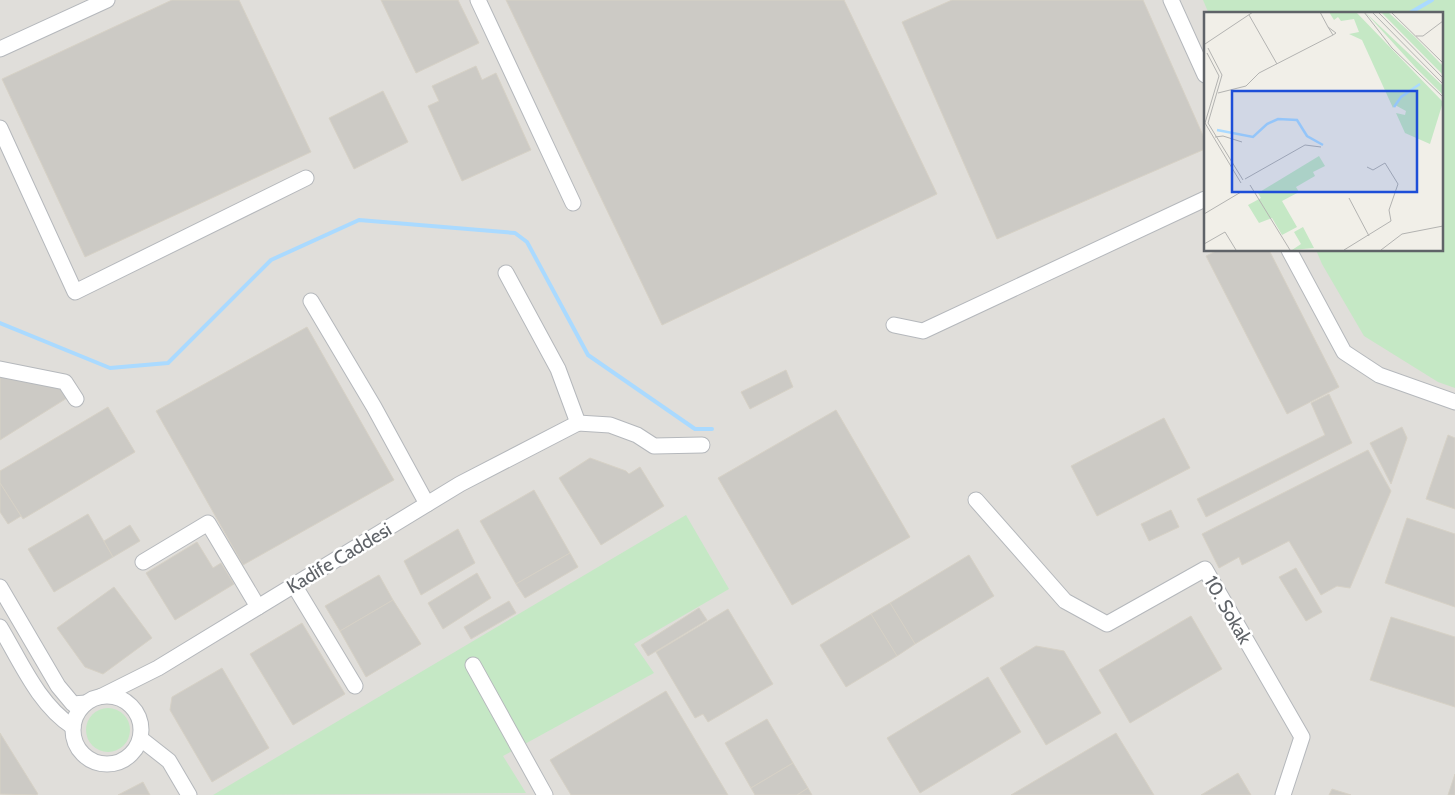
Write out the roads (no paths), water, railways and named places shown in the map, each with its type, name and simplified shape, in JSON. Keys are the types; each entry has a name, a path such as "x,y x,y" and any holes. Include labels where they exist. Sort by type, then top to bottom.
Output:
{"street":[{"path":"0,49 107,0"},
{"path":"478,0 573,203"},
{"path":"1171,0 1204,73"},
{"path":"0,128 74,292 306,178"},
{"path":"894,325 923,331 1204,199"},
{"path":"1290,251 1344,352 1379,375 1455,402"},
{"path":"506,273 558,369 578,423 610,425 637,435 654,446 702,445"},
{"path":"310,301 374,407 427,504"},
{"path":"0,369 65,382 76,399"},
{"name":"Kadife Caddesi","path":"102,696 158,668 460,484 578,423"},
{"name":"10. Sokak","path":"976,500 1065,601 1107,624 1205,570 1302,737 1283,795"},
{"path":"143,562 208,523 258,607"},
{"path":"294,585 355,686"},
{"path":"0,587 58,686 73,704 86,703 102,696 114,696 133,707 142,727 141,739 136,749 128,758 118,763 107,765 96,763 85,757 78,749 73,738 73,726 77,713 86,703"},
{"path":"0,627 41,696 55,715 73,726"},
{"path":"473,665 545,795"},
{"path":"141,739 169,761 189,795"}],"waterway":[{"path":"1411,12 1432,0"},
{"path":"0,323 110,368 168,363 271,260 359,220 515,233 527,242 588,355 695,429 712,429"}]}
